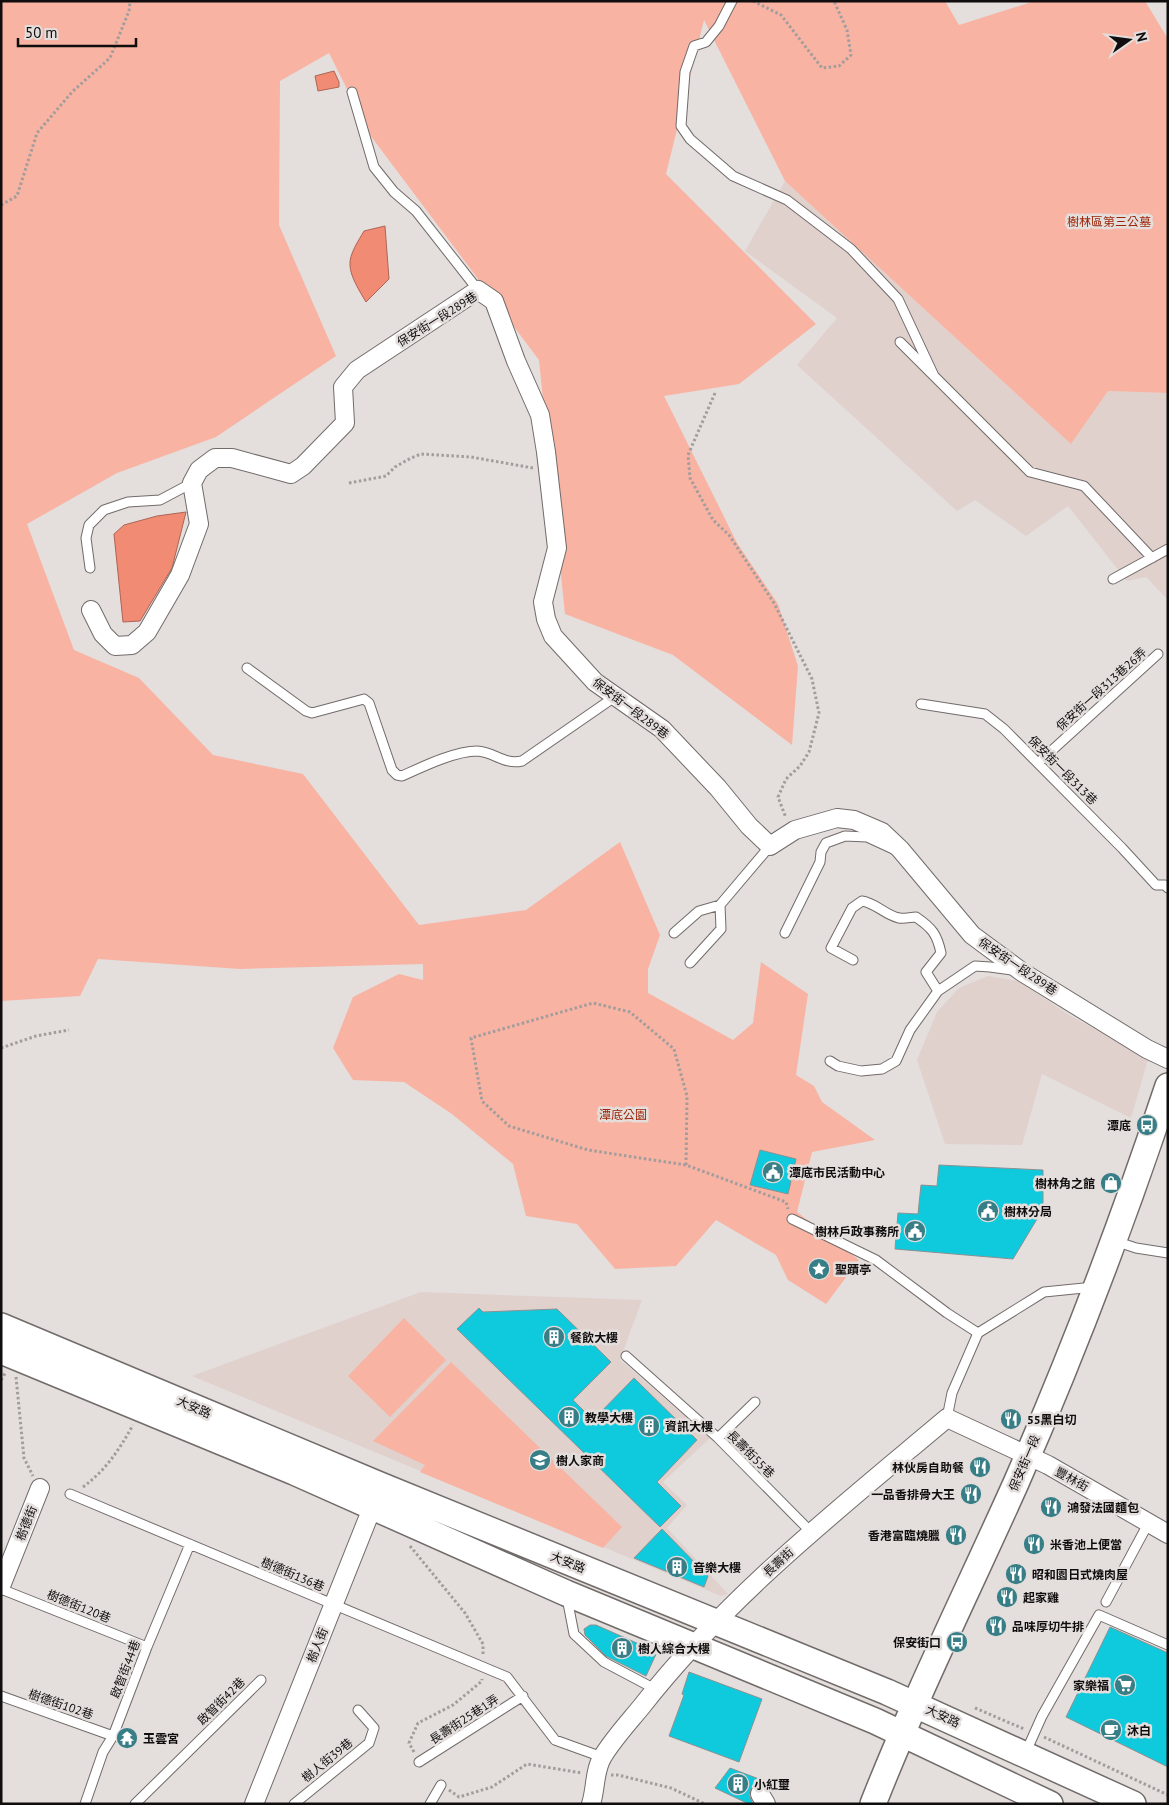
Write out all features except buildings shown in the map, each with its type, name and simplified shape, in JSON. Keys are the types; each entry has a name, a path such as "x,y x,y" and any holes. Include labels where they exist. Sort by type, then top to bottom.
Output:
{"street":[{"name":"保安街一段289巷","path":"192,483 198,470 215,458 232,458 291,474 303,466 345,423 343,387 357,370 478,290 494,301 516,361 540,415 549,471 557,548 543,602 546,619 553,636 575,662 595,682 662,729 718,788 749,826 770,846 795,830 837,818 854,820 882,832 900,849 972,935 1022,972 1147,1050 1168,1059"},
{"path":"91,610 103,634 114,646 132,645 147,632 180,575 199,524 192,483"},
{"name":"保安街一段","path":"872,1804 915,1704 1028,1456 1115,1241 1168,1086"},
{"name":"大安路","path":"1,1326 376,1496 566,1592 902,1733 1050,1804"},
{"name":"大安路","path":"1,1351 376,1496 716,1622 915,1704 1030,1743 1133,1804"},
{"path":"947,1418 1028,1456"},
{"name":"長壽街","path":"592,1804 602,1758 655,1689 693,1646 811,1532 947,1418"},
{"name":"豐林街","path":"1028,1456 1048,1465 1168,1534"},
{"name":"樹德街","path":"1,1588 40,1488"},
{"name":"樹人街","path":"254,1804 376,1496"}],"lane":[{"path":"732,1 719,26 706,42 694,46 685,72 681,126 690,139 733,176 786,200 851,249 898,299 934,376"},
{"path":"352,92 374,167 394,192 416,211 478,290"},
{"path":"900,342 1030,472 1084,486 1152,558"},
{"name":"保安街一段289巷","path":"90,568 86,538 89,526 104,510 128,502 160,500 192,483"},
{"path":"1113,579 1168,549"},
{"name":"保安街一段313巷26弄","path":"1038,763 1158,654"},
{"path":"247,668 306,711 312,713 364,699 369,703 392,770 397,775 402,776 444,758 476,751 496,756 512,763 522,761 616,696"},
{"name":"保安街一段313巷","path":"921,704 985,714 1004,729 1156,885 1165,885 1168,888"},
{"path":"785,933 820,862 821,852 826,843 845,836 867,837 891,849 900,849"},
{"path":"674,933 699,911 720,905 770,846"},
{"path":"853,960 831,948 852,908 862,901 870,902 885,912 900,918 916,917 930,927 938,940 941,953 926,972 938,991"},
{"path":"690,963 721,929 720,905"},
{"path":"830,1061 838,1066 861,1071 882,1069 896,1061 910,1030 938,991 975,966 990,966 1022,972"},
{"path":"792,1219 876,1260 947,1313 978,1333"},
{"path":"1115,1241 1136,1248 1168,1253"},
{"path":"947,1418 952,1393 978,1333 1044,1292 1097,1286"},
{"name":"長壽街55巷","path":"626,1356 718,1438 811,1532"},
{"path":"718,1438 755,1402"},
{"name":"樹德街136巷","path":"70,1494 507,1677 523,1696"},
{"path":"1106,1602 1149,1522"},
{"name":"啟智街44巷","path":"85,1804 103,1752 113,1736 147,1647 190,1544"},
{"name":"樹德街120巷","path":"1,1588 147,1647"},
{"path":"566,1592 574,1634 604,1662 655,1689"},
{"path":"1030,1743 1042,1716 1098,1615 1127,1630 1168,1646"},
{"name":"啟智街42巷","path":"135,1804 261,1680"},
{"name":"樹德街102巷","path":"1,1696 113,1736"},
{"path":"523,1696 555,1740 602,1758"},
{"name":"長壽街25巷1弄","path":"419,1762 523,1696"},
{"name":"樹人街39巷","path":"294,1804 369,1743 374,1728 358,1710"},
{"path":"430,1804 441,1785"}],"path":[{"path":"1,205 17,196 37,132 72,92 110,58 129,11 130,1"},
{"path":"753,1 781,16 822,68 839,66 850,55 847,30 834,1"},
{"path":"715,393 688,455 690,478 713,520 729,535 774,603 812,679 819,713 809,752 800,766 786,779 778,797 784,815 795,830"},
{"path":"349,483 386,476 395,467 421,454 471,456 549,471"},
{"path":"686,1165 687,1096 674,1049 630,1012 593,1002 470,1038 482,1101 509,1126 588,1150 686,1165 786,1202 792,1219"},
{"path":"1,1048 36,1036 69,1030"},
{"path":"970,1706 1030,1743 1168,1795"}],"shaded area":[{"path":"334,71 339,87 318,91 315,76"},
{"path":"785,181 1071,444 1108,391 1168,393 1168,600 1146,577 1127,581 1068,506 1026,536 975,500 957,511 797,365 837,318 745,251"},
{"path":"385,226 389,279 366,302 352,274 351,256 364,231"},
{"path":"186,512 172,568 140,621 123,622 114,534 124,525 157,516"},
{"path":"988,976 1018,981 1069,1015 1148,1059 1131,1118 1042,1074 1022,1145 945,1144 917,1060 937,1012 959,988"},
{"name":"樹人家商","path":"421,1292 642,1300 620,1360 710,1438 663,1482 687,1505 667,1528 728,1594 721,1596 192,1376"}],"green space":[{"path":"1,1 945,1 959,25 1035,1 1145,1 1168,39 1168,393 1108,391 1071,444 785,181 704,20 666,174 816,324 739,384 664,396 737,543 778,604 798,666 792,745 673,655 565,614 539,360 370,135 329,53 280,81 279,225 336,356 216,437 117,473 27,524 74,650 139,678 213,755 303,774 419,925 526,910 620,842 660,935 648,969 648,993 733,1040 753,1023 761,962 808,994 796,1075 814,1086 822,1102 875,1140 812,1152 797,1212 859,1260 826,1304 788,1280 776,1255 716,1220 676,1266 615,1269 577,1224 526,1216 513,1164 452,1114 404,1082 353,1080 333,1048 353,997 399,974 423,980 423,964 240,969 98,959 80,996 1,1001"},
{"path":"404,1318 446,1360 390,1417 348,1376"},
{"path":"451,1362 622,1527 603,1548 420,1472 425,1465 373,1441"}],"place":[{"name":"潭底","path":"1147,1125"},
{"name":"潭底市民活動中心","path":"773,1172"},
{"name":"樹林角之館","path":"1111,1183"},
{"name":"樹林分局","path":"988,1211"},
{"name":"樹林戶政事務所","path":"915,1231"},
{"name":"聖蹟亭","path":"819,1269"},
{"name":"餐飲大樓","path":"554,1337"},
{"name":"教學大樓","path":"569,1417"},
{"name":"55黑白切","path":"1011,1419"},
{"name":"資訊大樓","path":"649,1426"},
{"name":"樹人家商","path":"540,1460"},
{"name":"林伙房自助餐","path":"980,1467"},
{"name":"一品香排骨大王","path":"971,1494"},
{"name":"鴻發法國麵包","path":"1051,1507"},
{"name":"香港富臨燒臘","path":"956,1535"},
{"name":"米香池上便當","path":"1034,1544"},
{"name":"音樂大樓","path":"677,1567"},
{"name":"昭和園日式燒肉屋","path":"1016,1574"},
{"name":"起家雞","path":"1007,1597"},
{"name":"品味厚切牛排","path":"996,1626"},
{"name":"保安街口","path":"957,1642"},
{"name":"樹人綜合大樓","path":"622,1648"},
{"name":"家樂福","path":"1125,1685"},
{"name":"沐白","path":"1111,1730"},
{"name":"玉雲宮","path":"127,1738"},
{"name":"小紅璽","path":"738,1784"}],"park label":[{"name":"樹林區第三公墓","path":"1109,221"},
{"name":"潭底公園","path":"623,1114"}]}
